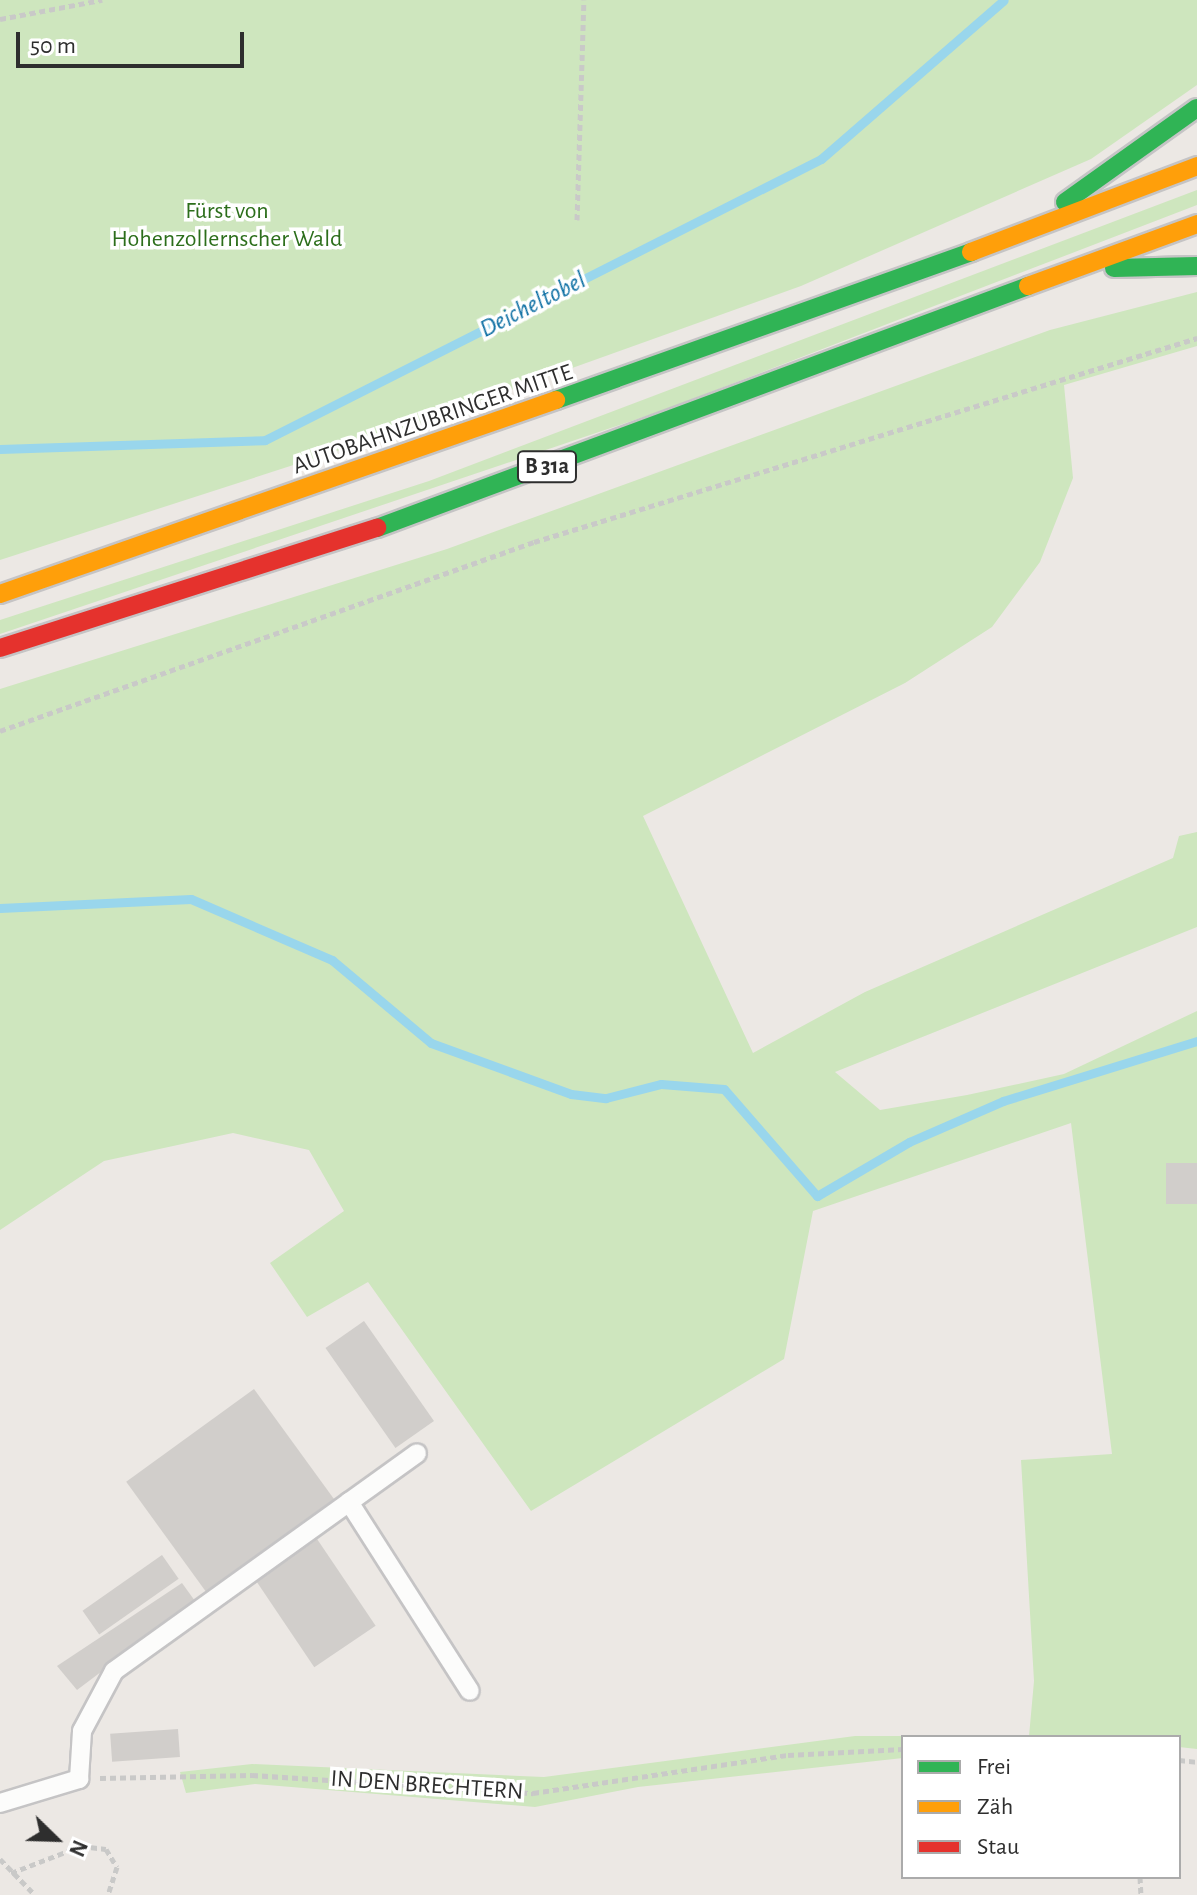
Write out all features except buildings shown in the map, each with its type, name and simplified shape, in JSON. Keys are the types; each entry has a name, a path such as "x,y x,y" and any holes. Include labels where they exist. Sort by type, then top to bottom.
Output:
{"highway":[{"path":"1016,238 1197,108"},
{"name":"B 31a","path":"1016,238 1197,166"},
{"name":"B 31a","path":"0,648 371,530 1088,269 1197,224"},
{"name":"AUTOBAHNZUBRINGER MITTE","path":"0,594 1016,238"},
{"path":"1088,269 1197,266"}],"lane":[{"path":"0,1803 79,1779 82,1731 114,1671 417,1453"},
{"path":"349,1502 470,1691"}],"path":[{"path":"0,19 102,0"},
{"path":"577,220 584,0"},
{"path":"0,731 534,542 1197,338"},
{"name":"IN DEN BRECHTERN","path":"79,1779 252,1775 533,1793 788,1755 901,1749"},
{"path":"11,1873 81,1846 106,1849 117,1867 108,1895"},
{"path":"0,1859 35,1895"}],"green space":[{"name":"Fürst von Hohenzollernscher Wald","path":"0,0 1197,0 1197,85 1091,159 801,286 380,437 0,560"},
{"path":"1197,190 1197,205 664,410 0,634 0,620 429,481"},
{"path":"1197,292 1197,346 1064,385 1073,478 1040,562 992,627 905,683 643,816 753,1053 865,992 1173,858 1179,836 1197,832 1197,927 835,1072 880,1110 1064,1074 1197,1011 1197,1749 1181,1747 1181,1735 1029,1735 1034,1681 1021,1460 1112,1454 1071,1123 813,1211 784,1359 531,1511 368,1282 307,1317 270,1263 344,1211 309,1150 233,1133 104,1161 0,1230 0,689 447,549 1050,330"},
{"path":"855,1736 901,1736 901,1758 638,1787 535,1807 255,1784 186,1793 180,1772 252,1764 544,1777"}],"waterway":[{"name":"Deicheltobel","path":"0,449 265,440 821,159 1004,0"},
{"path":"0,908 191,899 332,960 431,1043 571,1094 606,1098 661,1084 724,1089 817,1196 909,1142 1003,1101 1197,1041"}],"traffic: fast":[{"path":"1065,202 1197,108"},
{"path":"556,400 971,252"},
{"path":"1114,268 1197,266"},
{"path":"377,528 1028,286"}],"traffic: slow":[{"path":"971,252 1197,166"},
{"path":"1028,286 1197,224"},
{"path":"0,594 556,400"}],"traffic: jam":[{"path":"0,648 377,528"}]}
